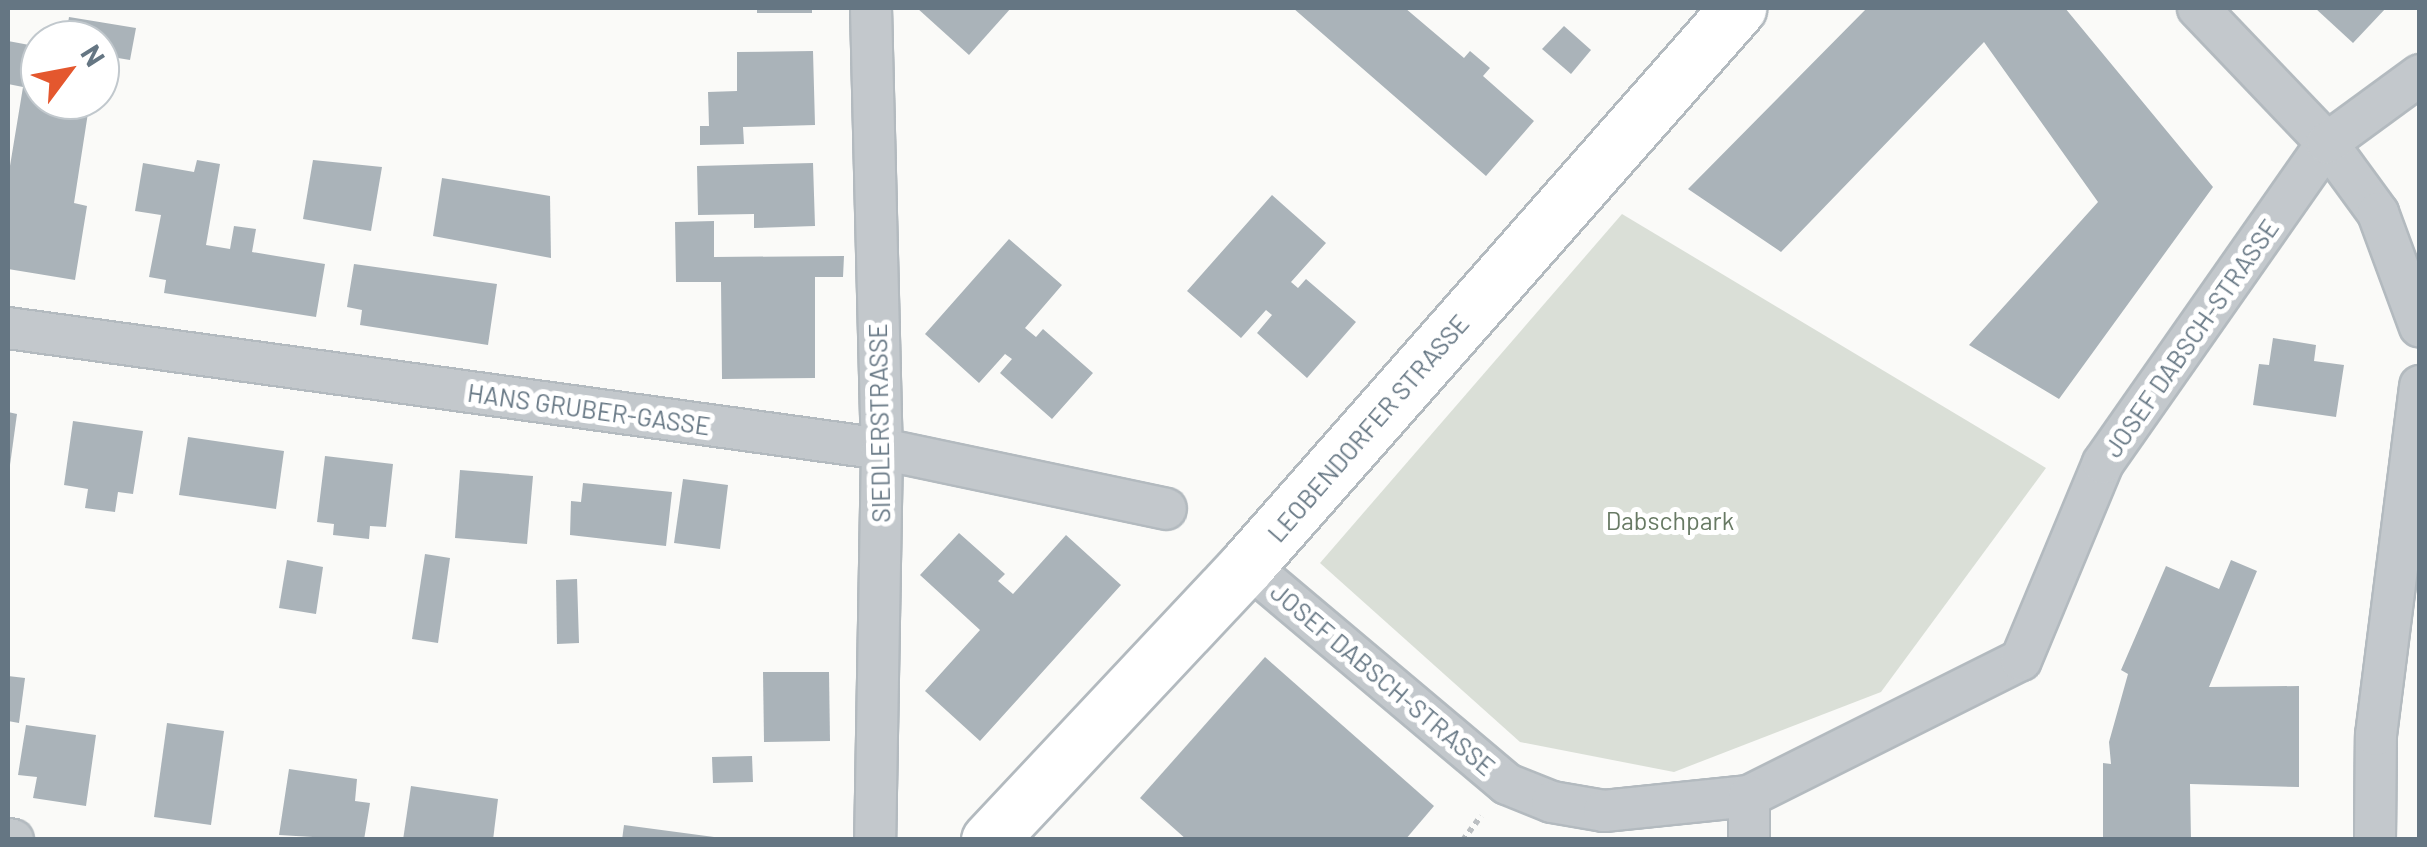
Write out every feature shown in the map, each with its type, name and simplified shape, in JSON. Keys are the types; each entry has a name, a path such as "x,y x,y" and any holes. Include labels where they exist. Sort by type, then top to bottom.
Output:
{"main road":[{"name":"LEOBENDORFER STRASSE","path":"989,840 1247,565 1738,8"}],"street":[{"name":"SIEDLERSTRASSE","path":"871,8 882,450 875,840"},
{"path":"2198,8 2327,143 2378,213 2420,327"},
{"name":"JOSEF DABSCH-STRASSE","path":"1247,565 1507,784 1552,802 1604,811 1749,796 2021,660 2102,463 2327,143 2420,75"},
{"name":"HANS GRUBER-GASSE","path":"8,328 882,450 1166,509"},
{"path":"2375,840 2376,735 2420,386"},
{"path":"1749,796 1749,840"}],"green space":[{"name":"Dabschpark","path":"1622,214 2046,468 1881,692 1674,772 1520,742 1320,563"}],"building":[{"path":"757,8 812,8 812,13 757,13"},
{"path":"917,8 1011,8 969,55"},
{"path":"1293,8 1405,8 1464,58 1470,51 1490,68 1483,76 1534,121 1486,176"},
{"path":"1867,8 2065,8 2213,187 2059,399 1969,345 2098,202 1984,42 1781,252 1688,189"},
{"path":"2315,8 2386,8 2353,43"},
{"path":"120,25 136,28 130,60 120,58"},
{"path":"1564,26 1591,50 1571,74 1542,49"},
{"path":"8,41 20,43 20,86 8,84"},
{"path":"813,51 815,125 743,127 744,144 700,145 700,126 709,126 708,92 737,91 737,52"},
{"path":"20,105 20,120 87,120 74,203 87,206 75,280 8,269 8,178"},
{"path":"197,160 220,164 206,245 230,249 234,226 256,229 252,252 325,264 316,317 164,293 166,280 149,277 161,215 135,211 143,163 194,172"},
{"path":"313,160 382,167 371,231 303,219"},
{"path":"813,163 815,226 754,228 754,214 698,215 697,166"},
{"path":"442,178 550,196 551,258 433,236"},
{"path":"1272,195 1326,243 1291,282 1298,288 1306,279 1356,322 1307,378 1257,333 1272,315 1266,310 1241,338 1187,291"},
{"path":"714,221 714,257 844,256 843,277 815,277 815,378 722,379 721,282 676,282 675,222"},
{"path":"1009,239 1062,285 1025,328 1036,337 1043,329 1093,373 1052,419 1000,373 1012,359 1005,354 979,383 925,334"},
{"path":"354,264 497,284 488,345 360,325 362,310 347,307"},
{"path":"2273,338 2316,345 2314,361 2344,365 2336,417 2253,405 2259,364 2269,365"},
{"path":"8,412 17,414 10,465 8,465"},
{"path":"73,421 143,431 133,494 118,492 115,512 85,508 88,489 64,485"},
{"path":"188,437 284,451 276,509 179,495"},
{"path":"325,456 393,464 386,527 370,526 369,539 333,535 334,524 317,522"},
{"path":"460,470 533,476 527,544 455,538"},
{"path":"683,479 728,485 720,549 674,543"},
{"path":"583,483 672,492 666,546 570,535 571,501 581,502"},
{"path":"959,533 1005,574 998,581 1013,594 1066,535 1121,585 980,741 925,691 980,630 920,575"},
{"path":"425,554 450,558 438,643 412,639"},
{"path":"287,560 323,567 316,614 279,608"},
{"path":"2231,560 2257,571 2209,687 2299,686 2299,787 2190,784 2191,840 2103,840 2103,763 2111,764 2109,742 2128,674 2121,670 2166,566 2219,589"},
{"path":"577,579 579,643 557,644 556,580"},
{"path":"1265,657 1434,806 1405,840 1187,840 1140,798"},
{"path":"763,672 829,672 830,741 764,742"},
{"path":"8,676 25,678 19,723 8,721"},
{"path":"167,723 224,731 211,825 154,817"},
{"path":"26,725 96,735 86,806 33,798 37,777 18,775"},
{"path":"752,756 753,782 713,783 712,757"},
{"path":"289,769 357,779 355,801 370,803 364,840 279,835"},
{"path":"411,786 498,799 493,840 403,840"},
{"path":"624,825 714,837 622,840"}]}
